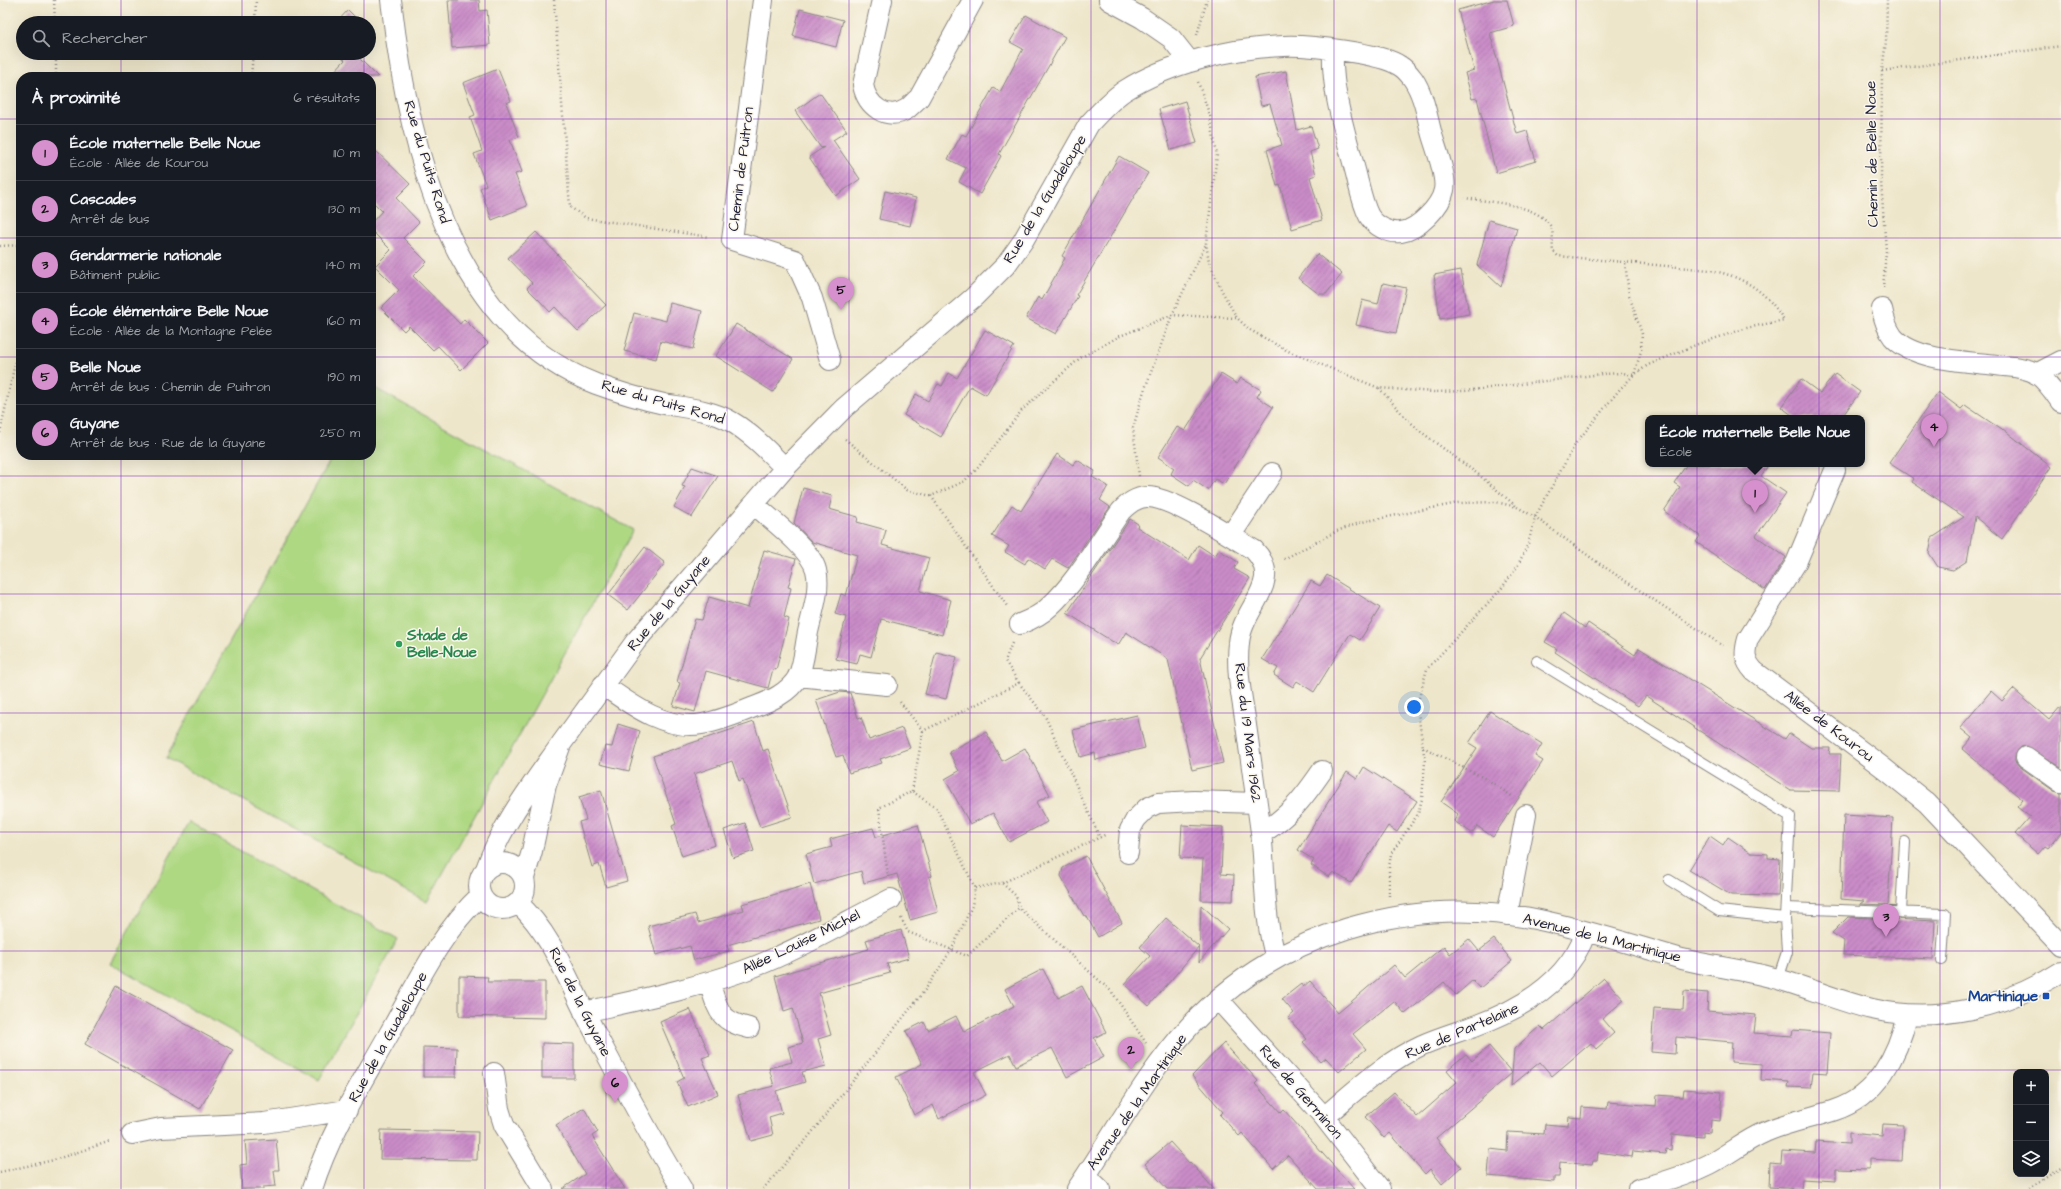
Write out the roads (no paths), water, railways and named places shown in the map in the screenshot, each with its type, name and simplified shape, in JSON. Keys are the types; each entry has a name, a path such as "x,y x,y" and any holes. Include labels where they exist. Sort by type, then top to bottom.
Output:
{"street":[{"name":"Rue du Puits Rond","path":"391,0 398,57 410,118 432,188 447,228 472,276 499,314 534,348 550,361 570,373 633,396 698,410 730,421 746,431 785,468"},
{"name":"Chemin de Puitron","path":"763,0 732,240 795,260 812,298 830,360"},
{"path":"882,0 863,85 865,96 871,106 884,112 898,112 907,109 919,98 972,0"},
{"path":"1109,0 1142,18 1170,38 1190,62"},
{"name":"Rue de la Guadeloupe","path":"785,468 850,402 974,297 1006,265 1024,241 1089,124 1104,108 1124,92 1148,78 1190,62 1225,52 1273,46 1301,45 1333,50 1383,59 1400,65 1414,81 1421,94 1442,174 1444,190 1433,212 1418,224 1402,232 1387,231 1370,216 1361,194 1334,87 1333,50"},
{"path":"1882,309 1886,324 1892,336 1901,345 1915,352 2021,368 2036,374 2050,386 2061,402"},
{"path":"2036,374 2061,361"},
{"name":"Rue de la Guyane","path":"486,869 493,849 523,797 602,685 656,618 785,468"},
{"name":"Allée de Kourou","path":"1835,470 1796,563 1748,639 1745,651 1746,662 1754,671 1881,766 1926,803 2061,944"},
{"path":"1020,624 1033,618 1048,608 1061,595 1121,511 1130,503 1139,498 1148,496 1161,499 1230,535 1272,473"},
{"path":"602,685 640,710 660,718 690,725 716,721 775,698 794,683 798,676 818,586 816,569 809,556 794,540 754,504"},
{"name":"Rue du 19 Mars 1962","path":"1230,535 1254,550 1262,558 1266,569 1266,581 1244,625 1239,641 1238,670 1261,834 1266,916 1276,958"},
{"path":"798,676 887,685"},
{"name":"Rue de la Guyane","path":"524,878 532,851 546,785 561,744"},
{"path":"2026,758 2061,782"},
{"path":"1261,834 1278,823 1301,802 1322,771"},
{"path":"1128,853 1130,830 1134,822 1147,808 1158,803 1194,801 1257,803"},
{"path":"1507,915 1526,815"},
{"path":"503,863 512,865 519,870 524,878 525,887 523,896 518,903 510,908 502,909 492,907 485,902 481,894 479,886 481,877 486,869 494,864 503,863"},
{"name":"Rue de la Guadeloupe","path":"312,1189 346,1110 436,951 464,910 481,894"},
{"name":"Allée Louise Michel","path":"584,1012 709,982 745,970 790,951 891,899"},
{"name":"Rue de la Guyane","path":"518,903 531,915 547,937 616,1073 682,1189"},
{"name":"Avenue de la Martinique","path":"1088,1185 1160,1064 1190,1025 1218,999 1276,958 1311,940 1391,917 1424,912 1463,911 1534,918 1686,960 1778,978 1872,1009 1907,1015 1925,1016 1949,1014 2005,1000 2061,972"},
{"name":"Rue de Partelaine","path":"1324,1117 1369,1079 1396,1060 1422,1045 1513,1011 1530,1001 1560,974 1580,949 1586,932"},
{"path":"709,982 719,1012 726,1020 736,1025 749,1028"},
{"name":"Rue de Germinon","path":"1218,999 1324,1117 1380,1189"},
{"path":"1638,1189 1709,1164 1765,1131 1837,1110 1853,1101 1867,1091 1892,1060 1902,1037 1907,1015"},
{"path":"494,1073 499,1109 504,1125 543,1189"},
{"path":"132,1134 161,1128 264,1123 346,1110"}],"lane":[{"path":"1537,661 1790,816 1786,952 1778,978"},
{"path":"1901,912 1905,842"},
{"path":"1669,880 1719,911 1786,913 1901,912 1945,914 1942,960"}],"place":[{"name":"Belle Noue","path":"841,310"},
{"name":"École élémentaire Belle Noue","path":"1934,447"},
{"name":"École maternelle Belle Noue","path":"1755,513"},
{"name":"Stade de Belle-Noue","path":"399,644"},
{"name":"Gendarmerie nationale","path":"1886,937"},
{"name":"Martinique","path":"2046,996"},
{"name":"Cascades","path":"1131,1070"},
{"name":"Guyane","path":"615,1103"}]}
